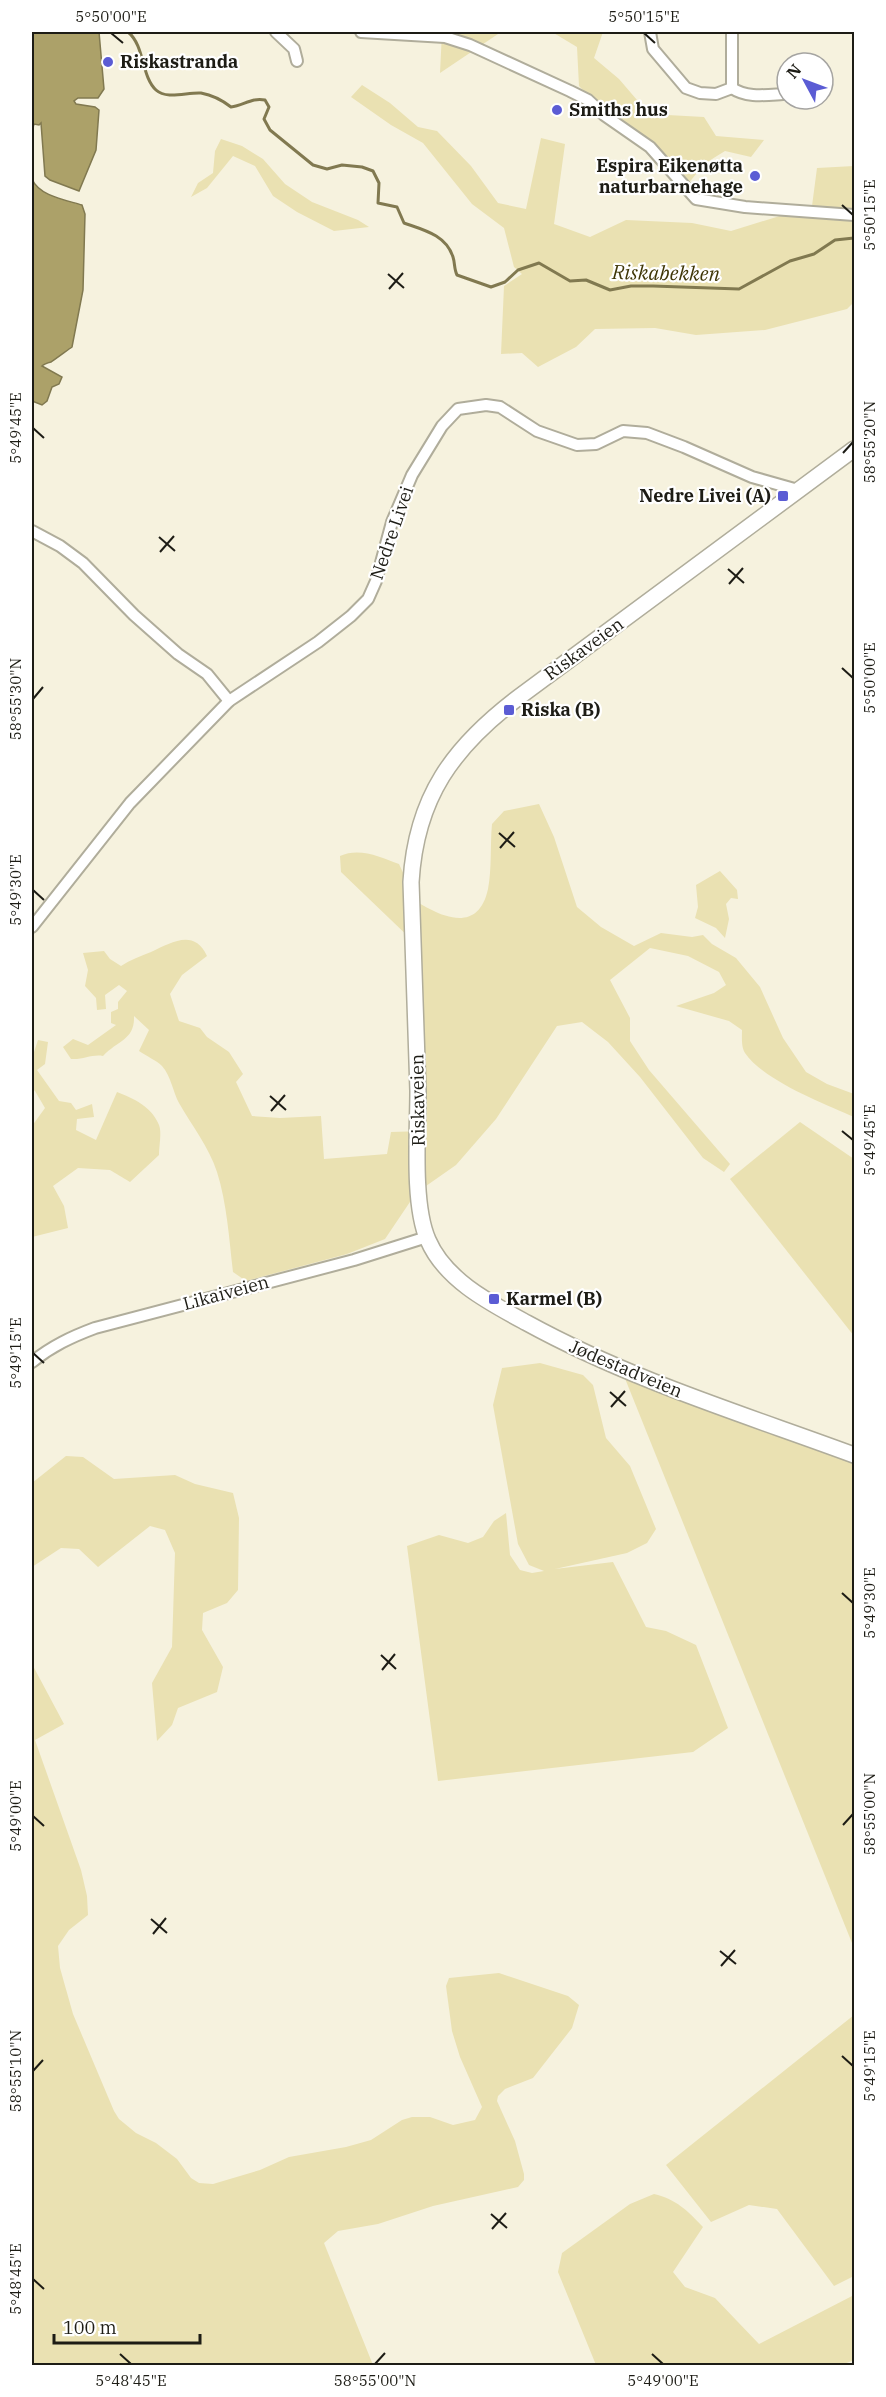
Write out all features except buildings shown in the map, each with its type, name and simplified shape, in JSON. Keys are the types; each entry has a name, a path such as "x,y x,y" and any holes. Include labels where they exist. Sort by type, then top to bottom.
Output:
{"main road":[{"name":"Riskaveien","path":"427,1237 419,1185 411,882 413,855 420,826 434,788 447,766 468,739 502,709 855,449"},
{"name":"Jødestadveien","path":"427,1237 441,1262 475,1292 509,1313 585,1353 644,1380 855,1455"}],"street":[{"path":"276,32 294,49 297,61"},
{"path":"361,32 445,37 470,45 579,95 650,147 696,199 745,207 855,215"},
{"path":"650,32 653,49 686,88 700,93 716,94 732,88"},
{"path":"732,32 732,88"},
{"path":"732,88 738,93 751,95 775,94"},
{"name":"Nedre Livei","path":"32,927 130,803 229,701 318,642 351,616 368,599 376,581 392,522 412,475 442,426 458,409 477,405 500,407 537,431 577,445 596,444 623,431 647,433 752,477 798,490"},
{"path":"32,531 60,546 83,563 134,615 178,654 207,674 229,701"},
{"name":"Likaiveien","path":"32,1362 54,1345 95,1328 354,1260 427,1237"}],"shaded area":[{"path":"32,32 99,32 104,89 98,98 78,98 74,101 76,104 95,107 99,110 96,150 79,191 45,176 41,123 34,124 32,131"},
{"path":"442,32 501,32 440,73"},
{"path":"552,32 603,32 594,58 619,79 649,114 704,117 716,136 764,140 751,157 725,151 704,164 688,184 654,145 579,86 577,47"},
{"path":"362,85 390,103 418,127 437,131 471,166 498,203 526,209 541,138 565,144 554,224 590,237 626,220 692,223 731,231 812,206 817,168 854,166 854,302 847,309 765,330 696,335 655,328 595,329 576,347 538,367 522,353 501,354 504,286 522,274 514,267 504,228 472,204 423,143 391,125 351,97"},
{"path":"221,139 242,146 263,159 285,184 312,202 358,220 369,227 334,231 297,212 273,196 255,166 233,156 207,188 191,197 198,183 213,173 215,151"},
{"path":"32,179 41,190 82,205 85,214 83,290 72,347 42,366 62,377 59,384 52,387 47,401 42,405 32,401"},
{"path":"539,804 554,837 577,907 601,927 634,946 661,933 692,937 703,935 712,944 736,958 760,987 783,1038 806,1072 827,1084 854,1094 854,1117 795,1090 765,1073 745,1053 742,1045 742,1030 729,1021 676,1006 714,993 726,985 719,972 688,956 650,948 610,980 630,1018 630,1041 649,1070 730,1164 724,1172 703,1158 640,1077 608,1042 582,1022 557,1026 496,1119 456,1165 416,1193 385,1239 347,1254 246,1281 233,1272 223,1196 210,1154 179,1103 165,1070 139,1051 149,1030 134,1016 134,1024 129,1035 103,1056 71,1059 63,1047 73,1039 88,1045 116,1025 111,1023 111,1012 118,1009 118,1002 127,991 119,985 105,995 106,1009 97,1010 96,998 85,986 88,970 83,953 104,951 110,959 121,966 174,942 189,940 196,942 207,956 182,975 170,994 179,1021 200,1028 207,1037 229,1052 243,1074 236,1082 252,1116 280,1118 321,1116 324,1159 387,1154 391,1132 424,1131 415,943 341,872 340,856 355,852 377,856 399,864 405,877 404,893 440,914 464,918 474,914 482,905 488,889 492,824 504,811"},
{"path":"720,871 737,890 738,899 731,898 726,904 729,919 725,938 716,928 695,918 698,907 696,885"},
{"path":"38,1040 48,1042 45,1064 37,1070 59,1101 71,1103 76,1110 92,1104 94,1117 77,1119 76,1130 96,1140 117,1092 135,1100 152,1113 159,1125 160,1135 159,1155 130,1182 110,1170 78,1168 53,1186 64,1206 68,1228 32,1237 32,1126 45,1108 32,1088 32,1051 34,1052"},
{"path":"800,1122 854,1159 854,1336 730,1179"},
{"path":"540,1363 583,1375 593,1385 606,1438 630,1466 656,1529 647,1543 627,1553 555,1569 613,1562 646,1627 666,1631 696,1645 728,1728 693,1752 438,1781 407,1546 439,1535 468,1543 483,1537 494,1521 506,1513 510,1555 520,1570 532,1573 544,1571 529,1565 518,1544 493,1405 502,1368"},
{"path":"622,1371 854,1462 854,1948"},
{"path":"66,1456 83,1457 114,1479 175,1475 195,1484 233,1493 239,1518 238,1590 227,1603 203,1613 202,1630 223,1667 217,1692 178,1708 172,1725 157,1741 152,1683 172,1647 175,1553 165,1530 150,1526 98,1567 79,1549 61,1548 32,1567 32,1483"},
{"path":"32,1664 64,1724 35,1740 81,1870 87,1896 88,1915 69,1930 58,1946 60,1968 73,2014 119,2119 136,2133 156,2143 177,2159 191,2178 199,2183 213,2184 260,2170 289,2157 371,2140 402,2120 412,2117 430,2117 453,2125 475,2120 482,2107 460,2057 452,2031 446,1986 449,1978 499,1973 568,1996 579,2005 572,2028 533,2078 505,2089 498,2096 497,2101 515,2141 524,2174 524,2180 518,2187 433,2206 378,2224 338,2231 324,2243 373,2365 32,2365"},
{"path":"854,2015 854,2276 834,2286 777,2209 749,2205 711,2222 666,2165"},
{"path":"654,2194 681,2206 703,2227 673,2272 685,2287 715,2298 759,2344 854,2295 854,2360 839,2366 596,2365 558,2272 562,2253 630,2204"}],"waterway":[{"name":"Riskabekken","path":"128,32 137,45 148,77 156,90 166,95 201,93 217,98 231,107 256,100 265,100 269,107 264,119 270,130 313,165 327,169 342,165 362,167 373,171 379,183 378,203 397,207 404,223 440,238 450,250 457,275 491,287 505,282 518,270 539,263 570,281 586,280 610,290 631,286 739,289 790,261 814,254 835,240 854,238"}],"place":[{"name":"Riskastranda","path":"108,62"},
{"name":"Smiths hus","path":"557,110"},
{"name":"Espira Eikenøtta naturbarnehage","path":"755,176"},
{"name":"Nedre Livei (A)","path":"783,496"},
{"name":"Riska (B)","path":"509,710"},
{"name":"Karmel (B)","path":"494,1299"}]}
